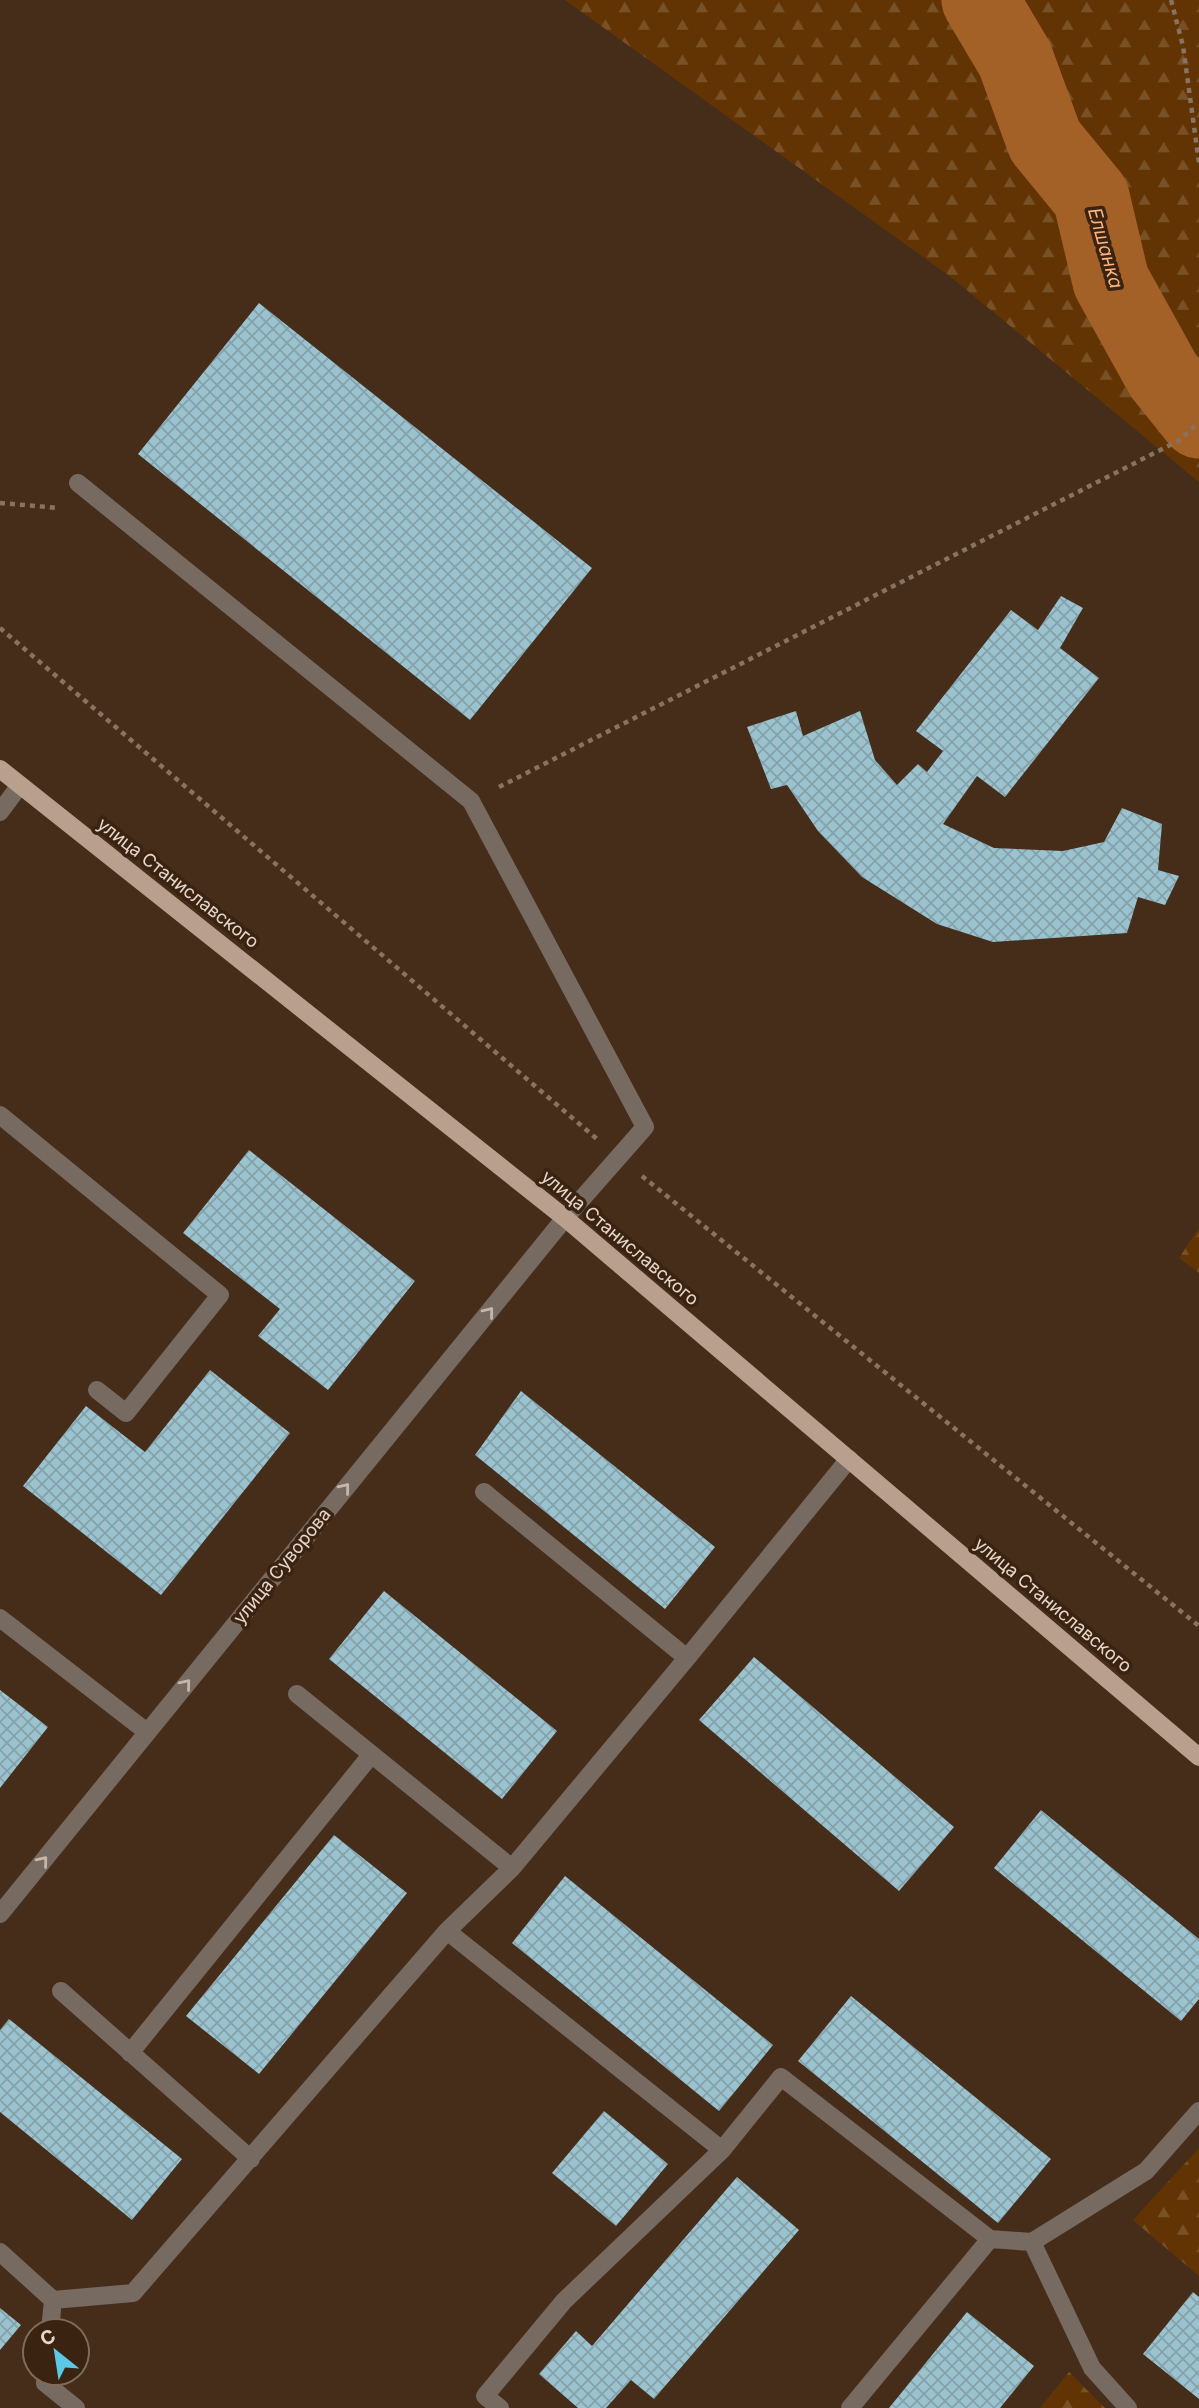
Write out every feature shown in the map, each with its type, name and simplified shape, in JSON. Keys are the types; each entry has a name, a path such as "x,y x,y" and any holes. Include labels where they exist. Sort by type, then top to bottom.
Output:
{"main road":[{"name":"улица Станиславского","path":"0,769 565,1218 1199,1758"}],"street":[{"path":"78,483 471,801"},
{"path":"0,812 20,785"},
{"name":"улица Суворова","path":"0,1914 565,1218 645,1127 471,801"},
{"path":"0,1115 220,1295 127,1413 97,1390"},
{"path":"0,2252 53,2300 133,2293 447,1931 512,1868 849,1459"},
{"path":"484,1492 687,1658"},
{"path":"0,1618 148,1732"},
{"path":"298,1695 512,1868"},
{"path":"130,2053 371,1755"},
{"path":"447,1931 722,2150"},
{"path":"61,1991 251,2159"},
{"path":"500,2408 485,2396 564,2301 722,2150 781,2077 990,2239 1032,2242 1146,2171 1199,2110"},
{"path":"850,2408 990,2239"},
{"path":"1032,2242 1092,2368 1128,2408"},
{"path":"51,2317 53,2300"},
{"path":"50,2387 76,2408"}],"path":[{"path":"1171,0 1183,46 1199,163"},
{"path":"471,801 1180,440 1199,422"},
{"path":"0,628 619,1157 1199,1626"}],"green space":[{"path":"565,0 1199,0 1199,482 951,277"},
{"path":"1199,1228 1199,1273 1179,1258"},
{"path":"1199,2148 1199,2276 1133,2220"},
{"path":"1069,2372 1105,2408 1040,2408"}],"building":[{"path":"259,303 592,568 470,720 138,454"},
{"path":"1061,596 1083,608 1060,648 1099,678 1005,797 977,776 943,824 994,848 1063,851 1104,842 1122,808 1162,824 1158,870 1179,876 1165,905 1138,897 1127,933 993,942 937,924 862,877 818,831 787,785 771,789 747,727 796,711 803,736 860,711 875,760 897,785 918,764 927,772 943,751 916,731 1011,610 1038,630"},
{"path":"249,1150 415,1281 328,1390 258,1336 280,1309 183,1233"},
{"path":"210,1370 290,1433 161,1595 23,1486 86,1406 145,1452"},
{"path":"521,1391 715,1547 665,1609 475,1455"},
{"path":"384,1591 557,1731 502,1799 329,1659"},
{"path":"754,1657 954,1827 899,1891 699,1720"},
{"path":"0,1690 48,1727 0,1788"},
{"path":"1041,1810 1199,1939 1199,1999 1181,2021 994,1868"},
{"path":"334,1835 407,1893 259,2074 186,2016"},
{"path":"565,1876 773,2045 719,2111 512,1943"},
{"path":"851,1996 1051,2159 998,2223 798,2061"},
{"path":"9,2019 182,2159 132,2220 0,2112 0,2030"},
{"path":"604,2111 668,2164 616,2226 552,2173"},
{"path":"737,2177 799,2230 654,2399 631,2380 606,2408 578,2408 539,2374 576,2331 592,2346"},
{"path":"1193,2292 1199,2297 1199,2399 1143,2354"},
{"path":"0,2308 21,2325 0,2350"},
{"path":"967,2312 1034,2366 1000,2408 889,2408"}],"waterway":[{"name":"Елшанка","path":"980,0 1015,59 1045,141 1091,197 1111,281 1163,375 1199,420"}]}
